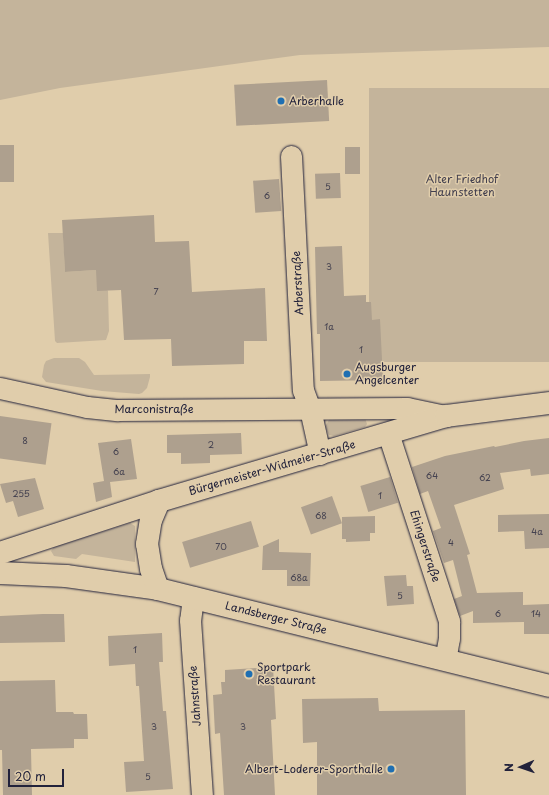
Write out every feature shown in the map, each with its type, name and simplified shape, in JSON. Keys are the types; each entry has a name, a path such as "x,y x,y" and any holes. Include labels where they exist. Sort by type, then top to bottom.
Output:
{"street":[{"name":"Arberstraße","path":"291,156 303,390 310,409"},
{"name":"Marconistraße","path":"0,388 79,406 118,410 407,408 446,416"},
{"name":"Bürgermeister-Widmeier-Straße","path":"0,553 158,501 446,416 549,403"},
{"path":"310,409 320,454"},
{"name":"Ehingerstraße","path":"388,434 450,621 445,660"},
{"path":"158,501 151,520 147,544 151,569 158,589"},
{"name":"Landsberger Straße","path":"0,573 66,576 158,589 549,686"},
{"name":"Jahnstraße","path":"193,597 190,620 202,795"}],"green space":[{"path":"0,0 549,0 549,47 300,55 60,88 0,100"},
{"name":"Alter Friedhof Haunstetten","path":"369,88 549,88 549,362 369,362"},
{"path":"48,233 63,233 65,272 96,270 108,291 109,331 106,340 57,343 55,341"},
{"path":"54,358 79,358 85,362 94,375 150,374 150,377 147,388 139,394 102,391 46,382 42,377 44,365 46,361"},
{"path":"330,418 365,418 367,424 365,427 334,436 329,435 325,427"},
{"path":"130,523 135,526 135,562 82,554 76,559 54,556 51,551 54,547"}],"building":[{"name":"Arberhalle","path":"327,80 329,121 236,126 234,85"},
{"path":"0,145 14,145 14,182 0,182"},
{"path":"345,147 360,147 360,174 345,174"},
{"path":"340,173 341,198 316,199 315,174"},
{"path":"279,179 281,211 255,213 253,181"},
{"path":"154,215 155,242 189,241 192,292 265,288 267,341 244,341 244,364 172,366 171,339 124,340 121,290 97,291 96,270 65,272 62,220"},
{"path":"342,246 344,296 366,295 366,302 371,302 372,320 380,319 383,380 320,381 320,334 317,334 315,247"},
{"path":"0,416 51,423 46,465 0,458"},
{"path":"241,433 242,454 210,455 210,463 181,464 181,453 167,453 167,435"},
{"path":"549,438 549,474 531,476 530,469 500,473 504,489 454,505 470,554 467,555 477,593 523,592 523,605 549,604 549,634 524,634 524,622 473,623 473,611 460,616 454,599 462,596 453,560 444,563 433,531 441,528 428,491 420,494 412,467 445,456 494,446"},
{"path":"131,439 137,479 110,482 112,497 96,502 93,483 104,481 98,443"},
{"path":"390,477 398,503 368,512 360,486"},
{"path":"35,478 44,509 18,517 13,501 6,503 0,484"},
{"path":"332,496 342,523 311,535 301,507"},
{"path":"549,514 549,548 525,549 524,531 498,532 498,515"},
{"path":"375,516 375,533 370,533 370,541 346,542 346,539 342,539 342,517"},
{"path":"251,521 259,547 190,568 182,542"},
{"path":"279,539 279,552 311,553 310,586 287,586 287,570 262,570 263,546"},
{"path":"406,575 407,586 413,586 414,604 387,606 384,576"},
{"path":"64,614 65,642 0,643 0,616"},
{"path":"162,633 163,662 159,662 163,711 166,711 173,789 126,792 124,762 144,761 139,686 136,686 135,664 109,666 108,636"},
{"path":"273,667 276,719 271,720 275,795 224,795 220,733 215,734 213,695 222,694 221,682 225,682 225,670"},
{"path":"55,680 56,712 87,714 88,739 74,739 74,748 31,749 32,795 3,795 2,750 0,750 0,681"},
{"name":"Albert-Loderer-Sporthalle","path":"378,698 379,711 465,710 466,795 317,795 317,742 303,743 302,699"}],"place":[{"name":"Arberhalle","path":"281,101"},
{"name":"Augsburger Angelcenter","path":"347,374"},
{"name":"Sportpark Restaurant","path":"249,674"},
{"name":"Albert-Loderer-Sporthalle","path":"391,769"}]}
